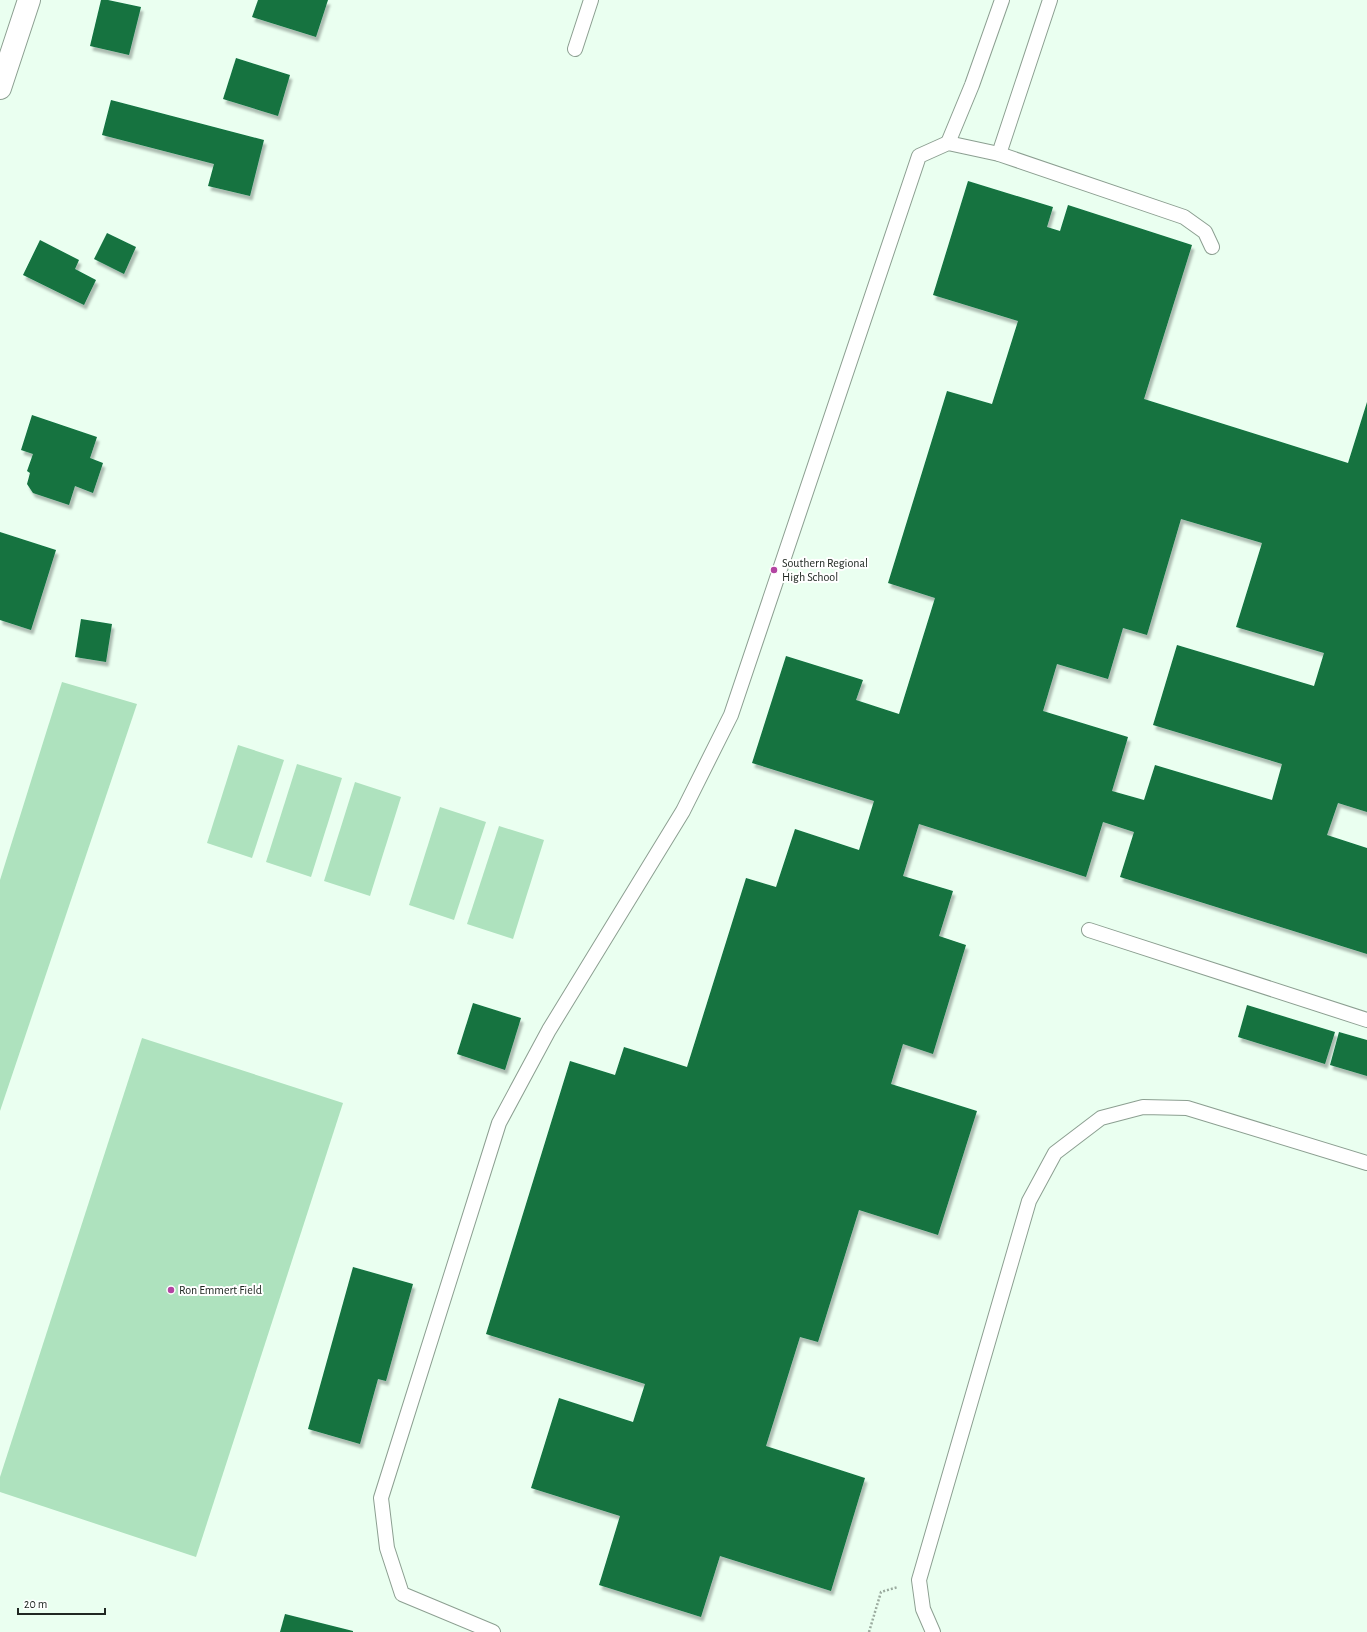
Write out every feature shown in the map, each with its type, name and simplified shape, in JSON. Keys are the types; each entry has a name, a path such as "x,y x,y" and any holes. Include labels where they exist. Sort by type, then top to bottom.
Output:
{"street":[{"path":"0,88 29,0"}],"lane":[{"path":"575,49 591,0"},
{"path":"948,143 972,85 1002,0"},
{"path":"999,154 1050,0"},
{"path":"493,1632 402,1594 387,1548 381,1498 499,1123 549,1030 682,811 731,714 920,156 948,143 999,154 1184,217 1205,232 1212,247"},
{"path":"1089,930 1367,1020"},
{"path":"933,1632 923,1609 919,1580 1029,1201 1054,1153 1101,1118 1143,1107 1186,1108 1367,1163"}],"path":[{"path":"869,1632 881,1592 919,1580"}],"green space":[{"path":"62,682 137,704 0,1111 0,880"},
{"path":"238,745 284,760 252,858 207,843"},
{"path":"297,764 342,778 311,877 266,862"},
{"path":"355,782 401,797 370,896 324,881"},
{"path":"440,807 486,822 454,920 409,905"},
{"path":"499,826 544,840 513,939 467,924"},
{"name":"Ron Emmert Field","path":"142,1038 343,1103 196,1557 0,1492 0,1477"}],"building":[{"path":"101,0 108,0 141,7 129,55 90,46"},
{"path":"258,0 328,0 316,37 252,17"},
{"path":"236,58 290,75 278,116 223,99"},
{"path":"111,100 264,140 250,196 208,186 214,164 102,135"},
{"name":"Southern Regional High School","path":"968,181 1053,207 1047,227 1060,231 1068,205 1192,245 1144,399 1348,463 1367,402 1367,812 1338,803 1327,835 1367,848 1367,954 1120,877 1134,832 1103,822 1086,877 919,824 903,876 953,891 939,936 966,945 933,1054 903,1044 891,1084 977,1111 938,1235 859,1210 818,1342 800,1337 766,1446 865,1478 831,1591 720,1556 701,1617 599,1585 620,1516 531,1488 559,1398 633,1422 645,1384 486,1334 570,1061 615,1075 624,1047 687,1067 746,878 776,887 795,829 859,850 874,801 752,763 786,656 863,680 856,700 899,714 935,598 888,583 947,391 992,404 1018,321 933,295","holes":["1181,519 1262,543 1236,627 1324,653 1314,686 1177,645 1153,725 1282,764 1272,800 1155,765 1144,800 1112,791 1128,737 1043,711 1057,664 1108,679 1123,628 1147,635"]},
{"path":"107,233 136,247 124,274 94,259"},
{"path":"40,240 79,260 75,269 96,280 84,305 23,275"},
{"path":"32,415 97,437 90,458 103,463 93,493 75,486 69,505 33,493 27,484 30,473 27,471 33,454 21,450"},
{"path":"0,532 56,550 31,630 0,620"},
{"path":"81,619 112,624 106,662 75,657"},
{"path":"473,1003 521,1018 505,1070 457,1054"},
{"path":"1247,1005 1335,1032 1325,1064 1238,1037"},
{"path":"1339,1032 1367,1040 1367,1076 1330,1065"},
{"path":"353,1267 413,1284 386,1381 378,1379 360,1444 308,1429"},
{"path":"285,1614 353,1631 353,1632 280,1632"}],"place":[{"name":"Southern Regional High School","path":"774,570"},
{"name":"Ron Emmert Field","path":"171,1290"}]}
